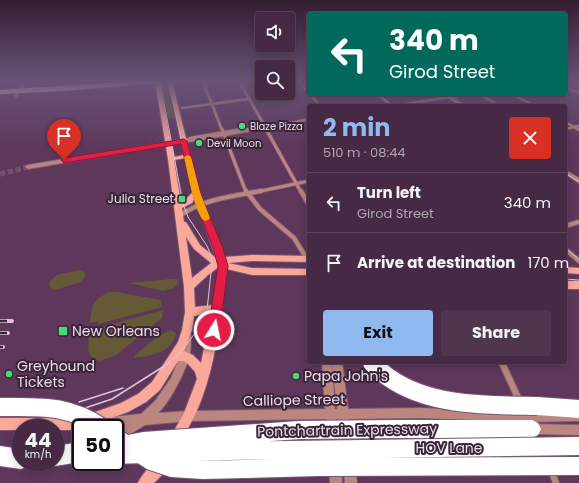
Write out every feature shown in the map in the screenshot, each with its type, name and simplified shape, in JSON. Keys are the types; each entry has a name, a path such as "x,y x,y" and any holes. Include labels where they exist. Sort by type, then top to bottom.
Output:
{"highway":[{"path":"374,364 397,383 426,396 474,404 542,406 579,409"},
{"path":"0,407 59,407 88,419"},
{"path":"124,444 144,441 188,440 248,433 299,430 533,430"},
{"name":"HOV Lane","path":"124,444 151,461 172,468 204,470 579,466"},
{"name":"Pontchartrain Expressway","path":"124,455 235,451 579,446"},
{"path":"0,456 12,458"},
{"path":"0,460 12,459"}],"main road":[{"path":"92,419 124,408 142,398 156,386 180,356 187,330 190,312 189,288 171,159 161,104"},
{"path":"145,483 157,470 189,416 202,378 212,340 218,308 221,263 196,192 175,104"},
{"path":"164,121 178,119"},
{"path":"171,159 187,156"},
{"path":"177,208 189,201 196,192"},
{"path":"180,218 195,245 206,256 221,263 261,271 307,272"},
{"path":"189,288 206,270 232,259 307,261"},
{"path":"261,271 263,259"},
{"path":"567,270 579,271"},
{"path":"567,285 579,285"},
{"path":"190,312 218,308"},
{"path":"180,356 195,362 199,368 202,378"},
{"name":"Calliope Street","path":"5,424 72,424"}],"street":[{"path":"212,104 247,194 260,209 294,238 307,258"},
{"path":"182,108 215,104"},
{"path":"253,104 307,202"},
{"path":"28,167 168,144 192,138 272,128 287,123 307,119"},
{"path":"567,123 579,130"},
{"path":"567,129 579,126"},
{"path":"567,173 579,181"},
{"path":"180,218 200,204 307,182"},
{"path":"567,225 579,222"},
{"path":"567,251 579,261"},
{"path":"124,432 143,420 157,407 174,381 180,356"},
{"path":"327,364 336,483"},
{"path":"337,364 351,483"},
{"path":"503,364 544,454"},
{"name":"Calliope Street","path":"124,421 189,416 419,413 533,430 579,430"},
{"name":"Calliope Street","path":"533,430 579,416"},
{"path":"0,451 12,450"},
{"path":"547,461 556,483"}],"shaded area":[{"path":"165,104 172,104 175,118 168,119"},
{"path":"79,270 86,274 81,282 55,290 51,288 49,282 57,275"},
{"path":"177,279 179,281 178,284 174,288 163,291 129,283"},
{"path":"109,292 117,292 161,300 162,307 98,324 98,321 90,323 91,312 94,304 99,298"},
{"path":"163,310 162,318 116,355 100,361 93,358 88,351 89,334 97,331 98,328"},
{"path":"171,330 176,333 174,340 166,349 147,356 134,358 134,356 151,342"}],"tunnel":[{"path":"0,174 28,167"}],"tram line":[{"path":"164,104 183,204 188,217 207,246 211,255 212,263 207,310 203,323 178,355 167,364"},
{"path":"173,104 195,200 216,253"},
{"path":"567,174 579,182"},
{"path":"567,250 579,259"},
{"path":"567,279 579,280"},
{"path":"79,410 112,399 169,363"},
{"path":"79,402 123,388"}],"railway":[{"path":"0,321 12,321"},
{"path":"0,333 8,333"}],"slow traffic":[{"path":"188,157 196,192 205,218"}],"place":[{"name":"Blaze Pizza","path":"242,126"},
{"name":"Devil Moon","path":"199,143"},
{"name":"Julia Street","path":"182,199"},
{"name":"New Orleans","path":"63,331"},
{"name":"Greyhound Tickets","path":"9,374"},
{"name":"Papa John's","path":"296,376"}],"route":[{"path":"64,160 184,141 196,192 218,248 223,266 214,330"}]}
